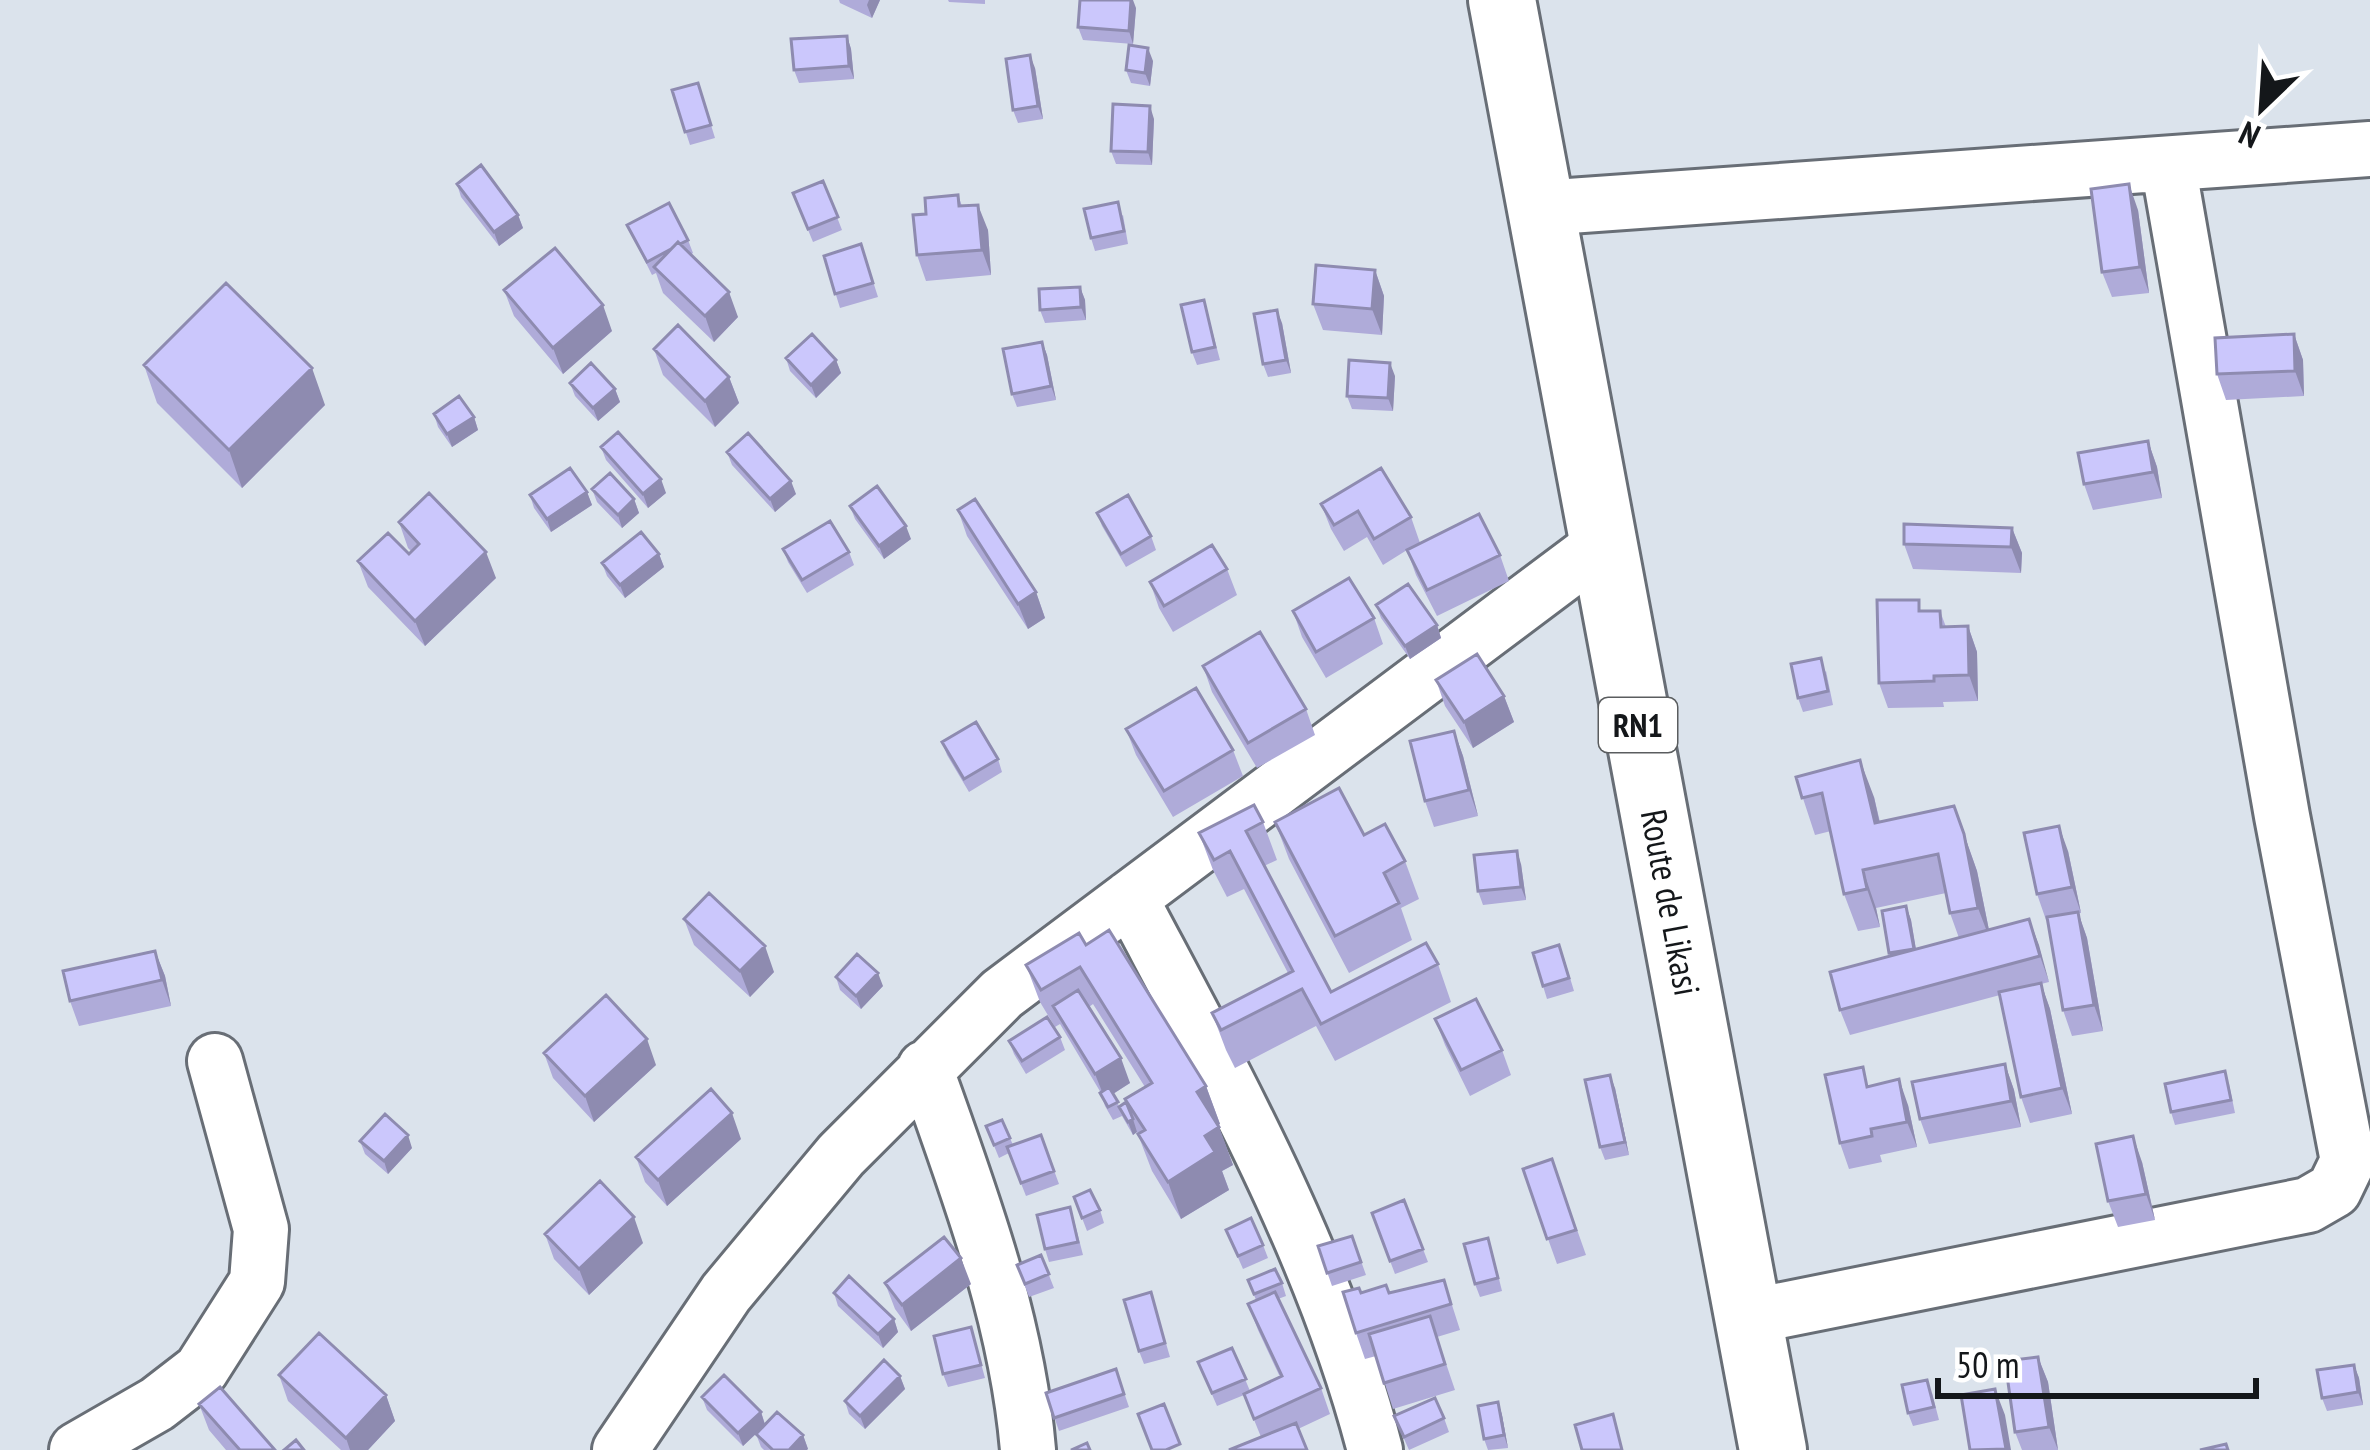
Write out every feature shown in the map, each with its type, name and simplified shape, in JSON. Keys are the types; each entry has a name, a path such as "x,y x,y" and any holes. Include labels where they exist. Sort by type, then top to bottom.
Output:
{"highway":[{"name":"Route de Likasi","path":"1502,0 1773,1450"}],"street":[{"path":"1541,208 2370,149"},
{"path":"1748,1317 2308,1205 2334,1190 2348,1161 2282,816 2168,164"},
{"path":"620,1450 726,1293 841,1155 1002,994 1604,543"},
{"path":"1130,898 1273,1169 1359,1389 1375,1450"},
{"path":"77,1450 158,1404 201,1370 257,1282 261,1228 215,1061"},
{"path":"925,1068 977,1215 1023,1385 1028,1450"}],"building":[{"path":"1080,0 1131,0 1129,31 1078,27"},
{"path":"847,36 849,66 794,70 791,39"},
{"path":"1129,45 1148,48 1145,73 1126,70"},
{"path":"1030,55 1038,106 1013,110 1006,59"},
{"path":"698,83 711,125 685,132 672,90"},
{"path":"1113,104 1150,106 1148,152 1111,151"},
{"path":"481,165 518,215 494,232 457,184"},
{"path":"823,181 838,217 808,229 793,193"},
{"path":"2129,184 2140,267 2102,272 2091,189"},
{"path":"958,195 959,206 978,205 982,250 917,255 913,215 926,214 925,198"},
{"path":"1118,202 1124,231 1091,238 1084,209"},
{"path":"669,203 688,240 647,262 627,225"},
{"path":"678,242 729,292 705,316 654,267"},
{"path":"861,244 873,283 835,294 824,256"},
{"path":"555,248 603,305 553,348 504,290"},
{"path":"1316,265 1375,270 1372,309 1313,304"},
{"path":"226,283 312,368 229,450 144,365"},
{"path":"1080,287 1081,307 1040,310 1039,289"},
{"path":"1204,300 1215,347 1192,352 1181,305"},
{"path":"1277,310 1286,360 1263,364 1254,314"},
{"path":"678,325 729,377 705,401 654,349"},
{"path":"812,334 836,360 811,385 786,358"},
{"path":"2294,334 2295,371 2217,374 2215,338"},
{"path":"1042,342 1051,386 1012,394 1003,349"},
{"path":"1349,360 1390,363 1388,398 1347,396"},
{"path":"591,363 615,389 593,408 570,383"},
{"path":"459,396 474,417 447,434 434,414"},
{"path":"618,432 661,479 643,494 601,447"},
{"path":"748,433 791,481 770,499 727,452"},
{"path":"2148,441 2153,472 2084,484 2078,453"},
{"path":"570,468 587,492 547,519 530,495"},
{"path":"1381,468 1411,517 1374,539 1358,511 1334,525 1321,504"},
{"path":"610,473 634,499 618,515 592,489"},
{"path":"877,486 906,526 879,546 850,506"},
{"path":"429,493 486,552 415,621 358,561 388,533 409,554 419,544 399,522"},
{"path":"1128,495 1151,536 1121,554 1097,513"},
{"path":"975,499 1036,592 1018,604 958,510"},
{"path":"1479,514 1500,555 1427,590 1407,550"},
{"path":"830,521 849,552 802,580 783,549"},
{"path":"1904,524 2012,528 2011,547 1904,544"},
{"path":"641,532 659,554 620,585 602,563"},
{"path":"1212,545 1227,569 1164,606 1150,582"},
{"path":"1349,578 1374,618 1316,652 1293,611"},
{"path":"1408,584 1437,625 1405,646 1376,605"},
{"path":"1877,600 1919,600 1919,611 1940,611 1941,627 1968,626 1969,675 1879,683"},
{"path":"1260,632 1306,709 1248,743 1203,666"},
{"path":"1477,654 1504,696 1464,722 1436,680"},
{"path":"1821,658 1828,691 1798,698 1791,664"},
{"path":"1196,688 1233,750 1164,791 1126,729"},
{"path":"976,722 998,759 964,779 942,742"},
{"path":"1454,731 1469,790 1425,801 1410,741"},
{"path":"1860,760 1875,823 1954,806 1978,908 1950,913 1938,854 1863,870 1867,889 1844,894 1822,793 1802,798 1796,777"},
{"path":"1339,788 1364,835 1385,824 1405,861 1384,873 1399,903 1335,936 1275,822"},
{"path":"1254,805 1263,822 1246,831 1331,992 1426,943 1438,964 1321,1024 1302,989 1221,1030 1212,1013 1293,971 1230,851 1214,860 1199,833"},
{"path":"2059,826 2072,887 2037,894 2024,833"},
{"path":"1517,851 1521,887 1478,891 1474,855"},
{"path":"709,893 765,946 740,971 684,919"},
{"path":"1906,906 1914,949 1889,953 1882,911"},
{"path":"2078,912 2094,1005 2063,1010 2047,917"},
{"path":"2029,919 2040,956 1840,1010 1830,972"},
{"path":"1109,930 1206,1086 1197,1092 1219,1127 1205,1136 1215,1152 1168,1182 1138,1134 1145,1130 1125,1099 1152,1083 1080,967 1041,990 1026,965 1079,933 1086,945"},
{"path":"1559,945 1569,978 1543,986 1533,953"},
{"path":"155,951 162,980 70,1001 63,971"},
{"path":"857,954 878,973 856,996 836,977"},
{"path":"2041,983 2062,1088 2021,1097 1999,992"},
{"path":"1078,990 1121,1058 1095,1074 1053,1006"},
{"path":"606,995 647,1039 585,1096 544,1053"},
{"path":"1476,999 1502,1050 1461,1070 1435,1019"},
{"path":"1047,1017 1060,1037 1022,1061 1009,1041"},
{"path":"2005,1064 2011,1101 1920,1119 1912,1082"},
{"path":"1863,1067 1867,1087 1899,1079 1907,1122 1871,1129 1872,1136 1840,1143 1825,1075"},
{"path":"2225,1071 2231,1100 2171,1112 2165,1084"},
{"path":"1610,1075 1625,1142 1600,1147 1585,1080"},
{"path":"1109,1087 1118,1102 1108,1107 1100,1093"},
{"path":"711,1089 732,1113 658,1180 636,1157"},
{"path":"1126,1102 1133,1119 1128,1122 1119,1107"},
{"path":"385,1114 408,1135 384,1161 360,1141"},
{"path":"1002,1120 1010,1138 994,1145 986,1126"},
{"path":"1041,1135 1054,1171 1021,1183 1007,1147"},
{"path":"2133,1136 2146,1194 2108,1201 2096,1144"},
{"path":"1552,1159 1576,1230 1547,1239 1523,1169"},
{"path":"600,1181 634,1217 579,1269 545,1234"},
{"path":"1090,1190 1100,1210 1082,1218 1074,1197"},
{"path":"1404,1200 1423,1249 1390,1261 1372,1213"},
{"path":"1070,1207 1078,1242 1045,1249 1037,1215"},
{"path":"1251,1218 1263,1245 1238,1256 1226,1230"},
{"path":"1352,1236 1361,1262 1327,1273 1318,1246"},
{"path":"944,1237 961,1258 902,1305 885,1283"},
{"path":"1488,1238 1498,1278 1475,1284 1464,1244"},
{"path":"1041,1255 1049,1274 1025,1284 1017,1265"},
{"path":"1275,1269 1282,1283 1254,1294 1248,1280"},
{"path":"849,1276 894,1319 878,1334 834,1293"},
{"path":"1444,1280 1451,1304 1356,1333 1343,1292 1359,1288 1361,1293 1386,1285 1389,1293"},
{"path":"1151,1292 1165,1343 1139,1351 1124,1300"},
{"path":"1275,1292 1321,1388 1254,1419 1244,1394 1282,1376 1248,1304"},
{"path":"1430,1316 1445,1364 1384,1383 1369,1334"},
{"path":"971,1327 981,1365 943,1374 934,1336"},
{"path":"319,1333 386,1395 346,1438 279,1375"},
{"path":"1232,1348 1246,1379 1212,1393 1198,1362"},
{"path":"2038,1357 2049,1427 2015,1432 2005,1361"},
{"path":"884,1360 900,1376 860,1416 845,1401"},
{"path":"2354,1365 2358,1392 2322,1398 2317,1370"},
{"path":"1116,1369 1124,1394 1054,1418 1046,1393"},
{"path":"724,1375 761,1412 738,1433 702,1397"},
{"path":"1927,1380 1934,1407 1908,1413 1902,1385"},
{"path":"220,1387 275,1450 240,1450 199,1404"},
{"path":"1995,1389 2006,1449 1970,1450 1961,1395"},
{"path":"1435,1398 1444,1418 1404,1437 1394,1416"},
{"path":"1498,1402 1504,1435 1484,1439 1478,1406"},
{"path":"1164,1404 1180,1444 1152,1450 1138,1414"},
{"path":"777,1412 803,1435 789,1450 773,1450 756,1434"},
{"path":"1613,1414 1622,1450 1582,1450 1575,1425"},
{"path":"1296,1423 1307,1450 1229,1450"},
{"path":"296,1440 304,1450 284,1450"}]}
